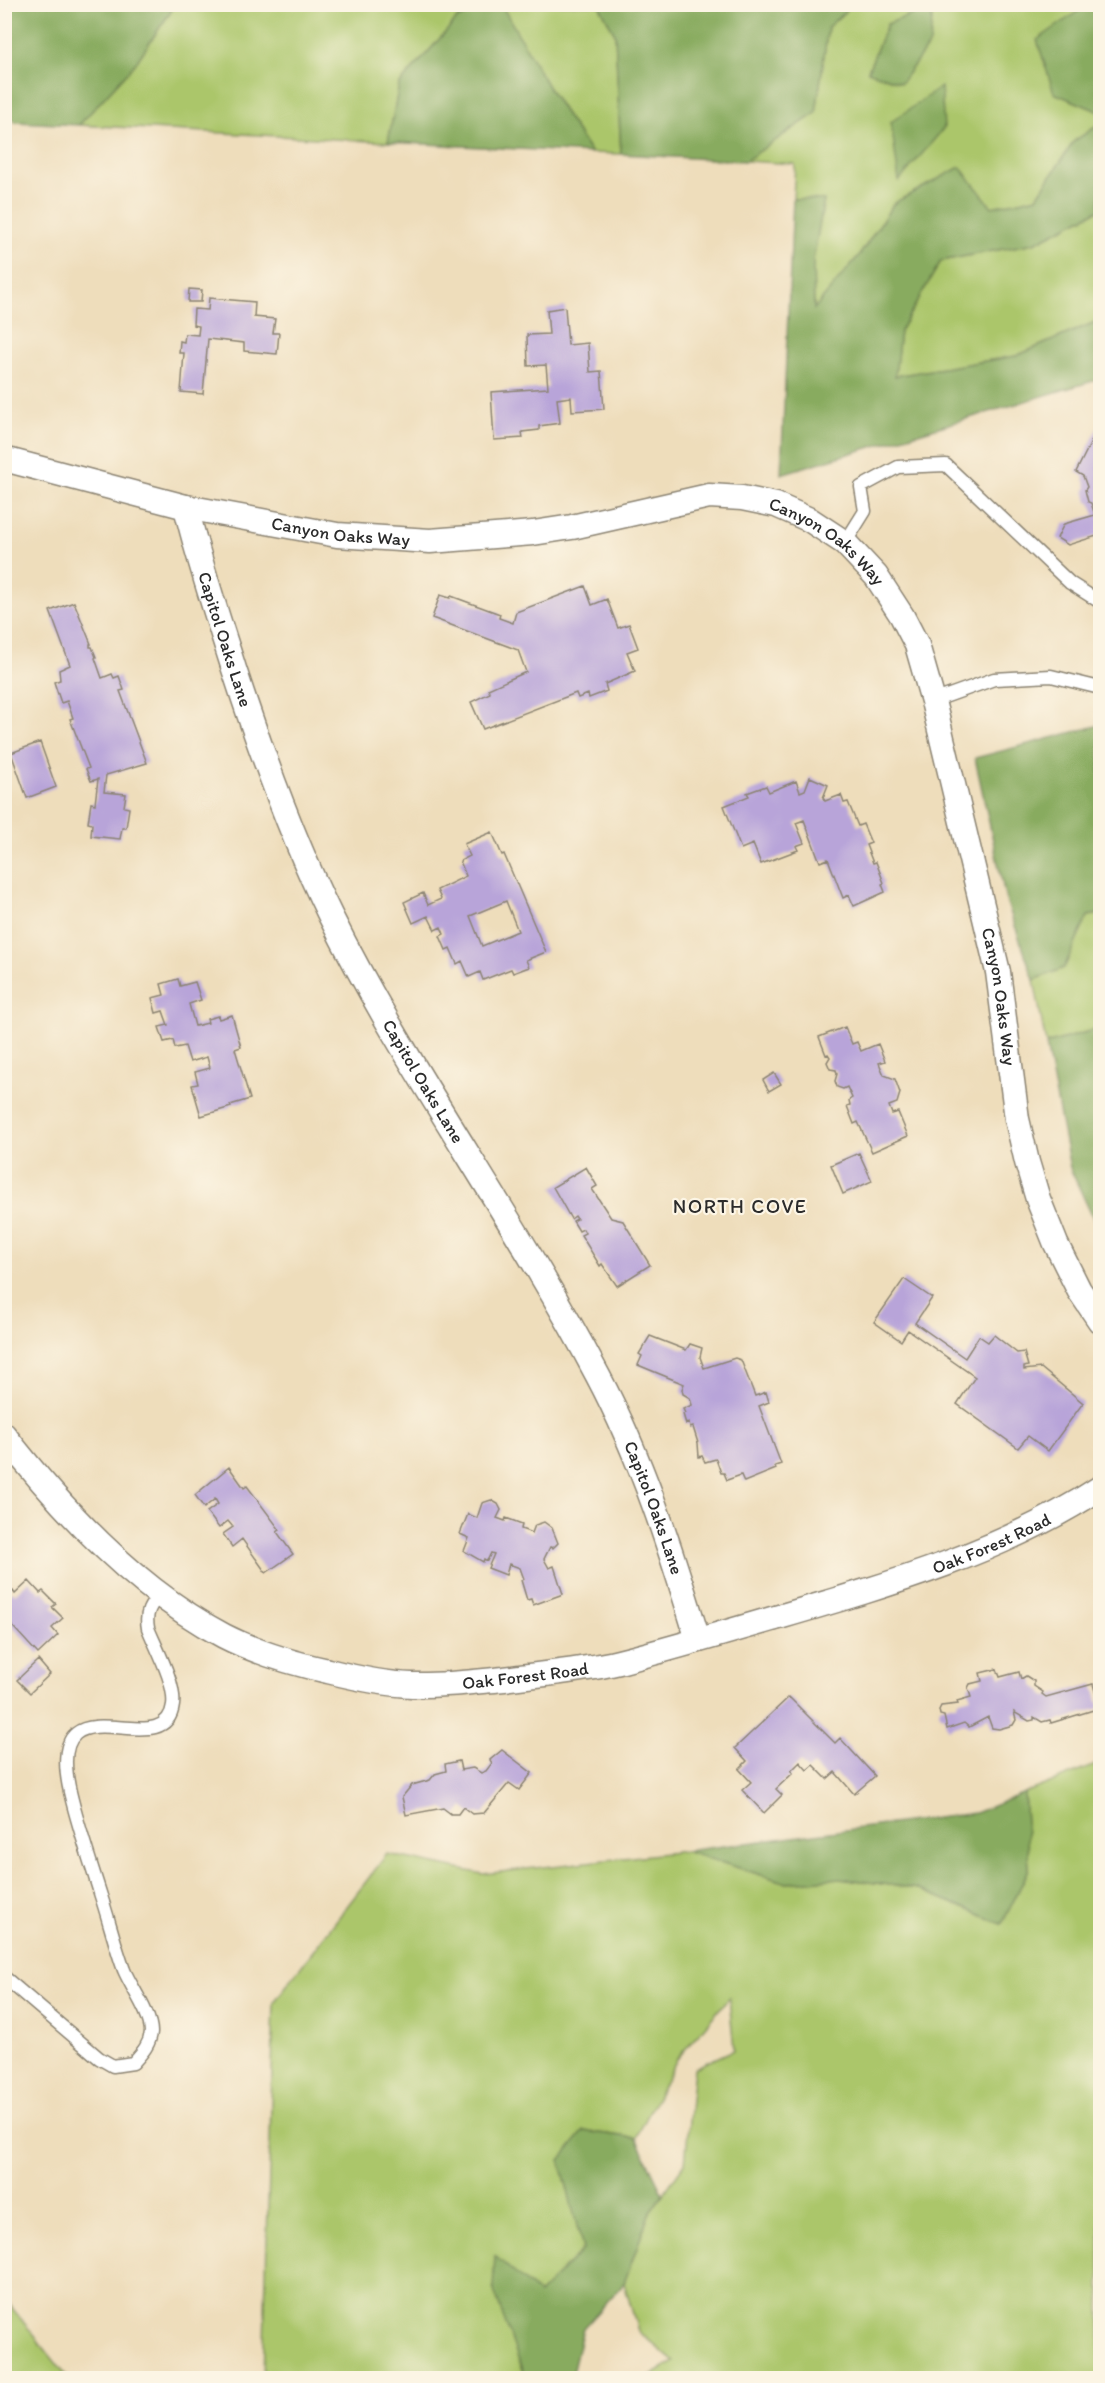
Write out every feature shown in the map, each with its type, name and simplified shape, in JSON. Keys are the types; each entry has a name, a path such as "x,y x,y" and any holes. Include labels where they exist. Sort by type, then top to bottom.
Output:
{"street":[{"name":"Canyon Oaks Way","path":"4,459 186,507 337,535 430,541 543,532 709,495 742,498 776,505 810,520 845,543 876,576 902,616 917,645 933,701 998,972 1017,1119 1027,1162 1038,1199 1056,1244 1080,1290 1101,1321"},
{"name":"Capitol Oaks Lane","path":"186,507 198,559 249,714 302,855 329,914 386,1019 561,1309 599,1378 633,1452 664,1530 698,1640"},
{"name":"Oak Forest Road","path":"4,1435 92,1534 137,1578 225,1636 279,1659 369,1681 411,1685 462,1684 563,1672 617,1662 698,1640 883,1586 968,1556 1079,1502 1101,1488"}],"lane":[{"path":"845,543 865,511 861,487 898,467 946,465 1070,582 1101,602"},
{"path":"933,701 994,679 1051,676 1101,688"},
{"path":"4,1977 99,2058 113,2066 133,2063 149,2042 151,2032 149,2021 124,1969 72,1801 65,1765 66,1750 71,1738 78,1731 101,1725 148,1730 161,1726 168,1718 173,1707 173,1697 146,1618 148,1609 160,1595"}],"green space":[{"path":"5,4 175,5 135,64 79,125 15,122 5,111"},
{"path":"501,4 550,90 591,153 388,142 399,85 458,18"},
{"path":"175,5 500,5 458,18 399,85 388,142 79,125 135,64"},
{"path":"501,5 599,5 615,34 621,154 591,153 550,90"},
{"path":"599,5 852,5 828,27 816,113 745,161 621,154 615,34"},
{"path":"852,5 1087,5 1054,93 1100,112 1100,124 1074,142 1037,197 992,207 959,168 894,203 861,253 814,310 813,260 824,200 793,199 795,164 745,161 816,113 828,27","holes":["932,6 868,71 887,24"]},
{"path":"1087,5 1100,5 1100,112 1054,93 1037,40"},
{"path":"933,6 930,43 901,83 868,71 887,24"},
{"path":"941,87 944,128 899,181 891,122"},
{"path":"1100,124 1100,209 1034,243 941,261 900,331 895,376 1016,356 1100,320 1100,379 781,474 793,199 824,200 813,260 814,309 861,253 894,203 960,167 992,207 1037,197 1074,141"},
{"path":"1100,209 1100,320 1016,356 895,376 900,331 941,261 1034,243"},
{"path":"1100,725 1100,914 1088,916 1064,968 1034,980 1006,900 975,758"},
{"path":"1100,914 1100,1028 1046,1044 1034,980 1064,968 1088,916"},
{"path":"1100,1028 1100,1233 1070,1168 1046,1044"},
{"path":"1100,1763 1100,2378 646,2378 674,2362 638,2331 624,2283 649,2214 685,2163 694,2068 734,2050 729,1998 677,2059 636,2138 584,2131 561,2160 583,2249 539,2294 495,2257 524,2378 263,2378 274,2002 387,1854 483,1874 685,1851 787,1883 840,1878 919,1889 1002,1924 1029,1869 1024,1793"},
{"path":"1024,1793 1029,1869 1002,1924 919,1889 840,1878 787,1883 685,1851 975,1813"},
{"path":"584,2131 636,2138 663,2194 649,2214 624,2283 583,2328 571,2378 524,2378 493,2288 495,2256 539,2294 583,2249 560,2160"},
{"path":"5,2299 68,2378 5,2378"}],"building":[{"path":"189,289 202,290 201,302 188,302"},
{"path":"209,298 255,302 254,317 275,319 273,333 279,333 277,354 244,351 244,343 208,339 203,394 181,392 184,353 179,353 180,341 184,342 185,334 198,335 199,326 193,325 194,309 208,310"},
{"path":"565,307 568,345 588,343 590,372 601,371 604,409 572,411 571,397 557,399 560,423 539,426 539,430 522,432 523,438 494,440 491,392 548,388 546,365 528,366 527,335 549,334 547,310"},
{"path":"1100,424 1100,535 1068,545 1057,538 1064,524 1095,515 1091,503 1088,502 1085,490 1087,487 1083,476 1076,472"},
{"path":"585,586 592,605 607,599 618,628 629,624 638,648 627,652 635,671 605,684 607,691 589,698 588,694 578,698 576,693 483,729 471,702 490,693 488,689 526,672 518,650 432,618 440,595 450,598 451,596 500,614 499,618 513,623 516,612"},
{"path":"74,602 102,678 112,674 114,678 119,676 124,690 120,691 147,763 106,775 104,792 126,794 124,807 129,808 126,828 122,828 120,839 91,836 92,824 88,823 91,803 95,804 98,779 91,781 86,769 89,768 70,719 73,718 67,701 61,703 54,682 60,680 59,670 70,665 50,611"},
{"path":"40,742 56,787 27,798 11,753"},
{"path":"810,777 828,785 823,798 825,801 841,795 844,803 848,802 858,826 863,824 871,843 866,845 873,863 876,862 885,892 854,906 849,895 843,898 828,859 820,862 804,820 796,823 804,843 796,846 798,850 761,864 753,844 741,849 724,806 749,796 747,793 766,786 769,792 796,781 800,792 805,790"},
{"path":"492,832 502,855 504,854 546,952 526,960 529,967 513,973 511,969 483,980 480,972 469,977 462,961 457,964 450,948 446,950 440,936 444,934 441,927 435,930 428,916 413,923 404,902 423,893 428,905 441,899 437,890 466,876 460,861 470,856 464,844","holes":["506,901 518,931 482,946 470,916"]},
{"path":"178,979 180,986 195,982 201,1000 189,1004 195,1026 208,1023 207,1019 218,1016 219,1019 232,1015 241,1047 235,1049 250,1099 201,1116 192,1085 198,1084 195,1072 210,1068 207,1057 190,1062 185,1046 175,1048 173,1040 164,1042 159,1027 168,1025 163,1011 156,1013 152,998 164,995 161,984"},
{"path":"845,1027 852,1044 857,1042 861,1051 878,1044 885,1061 879,1063 884,1075 895,1079 900,1093 897,1103 889,1106 892,1114 898,1112 908,1136 872,1152 858,1122 854,1124 847,1106 850,1105 849,1100 852,1098 847,1087 843,1089 837,1087 836,1070 830,1069 827,1062 830,1057 826,1055 819,1037"},
{"path":"774,1073 781,1084 769,1091 763,1080"},
{"path":"859,1153 872,1181 843,1194 831,1165"},
{"path":"586,1167 597,1186 592,1189 611,1218 623,1221 650,1265 617,1286 602,1264 600,1266 581,1235 585,1233 583,1229 579,1231 573,1221 577,1219 575,1216 571,1219 553,1187"},
{"path":"904,1279 932,1298 915,1323 965,1358 979,1336 988,1342 994,1335 1017,1353 1024,1352 1028,1366 1024,1367 1024,1370 1041,1368 1083,1403 1048,1451 1028,1436 1018,1448 957,1404 975,1377 908,1330 901,1341 874,1322"},
{"path":"650,1336 686,1350 690,1344 702,1348 700,1357 704,1368 735,1358 741,1360 755,1396 766,1392 769,1402 759,1406 781,1464 775,1466 776,1469 744,1482 741,1475 727,1480 724,1473 721,1473 716,1459 705,1462 702,1456 699,1457 693,1427 690,1428 689,1423 686,1424 683,1414 685,1413 683,1409 692,1405 690,1398 683,1394 684,1384 638,1365 642,1356 639,1354"},
{"path":"229,1467 244,1488 247,1486 280,1530 277,1532 293,1554 266,1573 242,1539 232,1547 223,1534 233,1527 228,1521 219,1528 207,1512 218,1504 215,1499 204,1508 195,1495"},
{"path":"491,1500 498,1504 501,1510 497,1518 505,1521 506,1518 522,1524 521,1529 532,1533 535,1525 544,1522 552,1528 558,1543 553,1548 550,1547 544,1559 549,1568 554,1566 563,1594 533,1605 531,1599 527,1600 520,1568 509,1564 506,1575 488,1568 494,1554 491,1553 487,1561 484,1559 483,1562 464,1551 469,1538 460,1534 468,1514 477,1518 482,1503"},
{"path":"29,1581 40,1593 43,1591 56,1604 52,1607 63,1618 52,1628 58,1635 38,1654 4,1617 4,1599 13,1591 15,1594"},
{"path":"38,1660 50,1674 30,1693 17,1680"},
{"path":"997,1669 1000,1677 1019,1672 1021,1679 1026,1676 1034,1681 1034,1686 1046,1697 1093,1684 1100,1708 1051,1723 1050,1720 1042,1722 1034,1717 1034,1720 1029,1721 1014,1712 1016,1720 1013,1725 999,1729 992,1728 988,1717 969,1727 964,1723 947,1729 944,1716 940,1715 941,1706 958,1704 957,1701 971,1697 968,1688 970,1684 982,1681 980,1673"},
{"path":"789,1697 835,1743 840,1738 875,1776 854,1794 835,1772 827,1779 813,1765 807,1770 800,1762 791,1771 793,1773 776,1789 782,1795 764,1813 742,1790 751,1782 739,1769 747,1761 735,1748"},
{"path":"502,1750 532,1773 519,1790 509,1783 484,1813 472,1814 463,1807 458,1814 451,1814 443,1808 406,1815 402,1797 412,1785 430,1780 435,1774 446,1771 445,1764 459,1761 461,1770 473,1768 481,1773 486,1771 492,1763 490,1760"}],"district":[{"name":"NORTH COVE","path":"740,1206"}]}
